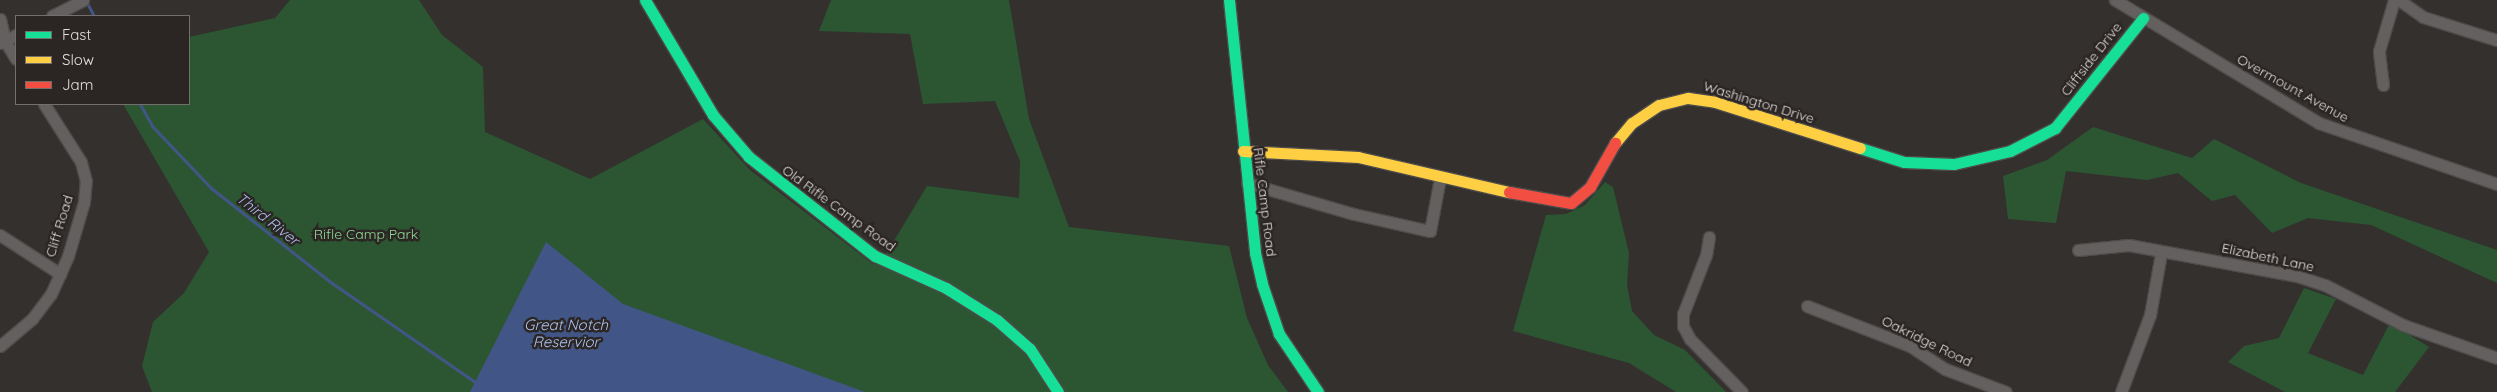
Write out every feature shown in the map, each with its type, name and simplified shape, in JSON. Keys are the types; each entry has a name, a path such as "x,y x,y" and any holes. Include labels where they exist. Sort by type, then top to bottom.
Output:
{"street":[{"path":"54,15 83,0"},
{"name":"Old Rifle Camp Road","path":"645,0 713,115 749,157 874,256 946,288 997,320 1030,349 1058,392"},
{"name":"Rifle Camp Road","path":"1229,0 1243,151 1255,253 1270,310 1289,353 1318,392"},
{"name":"Overmount Avenue","path":"2115,0 2319,123 2497,184"},
{"path":"2383,85 2379,51 2394,0"},
{"path":"2399,0 2423,17 2497,40"},
{"name":"Cliffside Drive","path":"2063,119 2143,18"},
{"path":"0,19 3,42 15,58"},
{"path":"3,42 15,36"},
{"name":"Washington Drive","path":"1243,151 1336,154 1546,203 1571,203 1590,187 1619,136 1632,123 1659,105 1688,98 1715,102 1904,162 1939,166 2010,151 2043,136 2063,119"},
{"name":"Cliff Road","path":"0,346 32,319 51,294 60,274 84,202 86,181 81,162 45,105"},
{"path":"1247,183 1345,212 1430,231 1440,178"},
{"path":"0,235 60,274"},
{"path":"1709,237 1706,255 1683,314 1683,326 1690,339 1742,392"},
{"name":"Elizabeth Lane","path":"2078,250 2129,245 2161,253 2297,276 2325,284 2403,324 2497,358"},
{"path":"2121,392 2150,315 2161,253"},
{"name":"Oakridge Road","path":"1808,306 1895,340 1945,369 2006,392"}],"green space":[{"name":"Rifle Camp Park","path":"290,0 419,0 442,35 483,67 485,132 590,179 703,119 750,170 873,264 886,254 927,186 1019,198 1020,161 995,101 923,104 910,34 819,31 831,0 1009,0 1029,119 1069,227 1229,246 1247,318 1268,365 1288,392 152,392 142,366 153,322 184,293 209,252 124,105 190,105 190,37 275,18"},
{"path":"2093,127 2192,158 2214,139 2301,183 2497,250 2497,283 2371,225 2308,218 2272,233 2235,195 2212,201 2178,173 2147,180 2066,171 2056,223 2008,219 2003,176 2047,160"},
{"path":"1605,182 1613,187 1629,253 1627,285 1632,311 1654,335 1685,350 1726,392 1676,392 1629,363 1513,331 1546,215 1566,214 1585,205"},
{"path":"2304,288 2336,299 2308,353 2363,375 2390,323 2429,347 2395,392 2285,392 2228,362 2244,346 2279,338"}],"water":[{"name":"Great Notch Reservior","path":"546,242 623,304 865,392 470,392"}],"waterway":[{"name":"Third River","path":"86,1 93,15"},
{"name":"Third River","path":"141,105 152,126 211,188 329,281 475,382"}],"traffic: fast":[{"path":"645,0 713,115 749,157 875,256 946,288 997,320 1030,349 1058,392"},
{"path":"1229,0 1255,253 1262,284 1279,334 1318,392"},
{"path":"1860,148 1904,162 1954,164 2010,151 2055,128 2143,18"}],"traffic: slow":[{"path":"1615,143 1632,123 1659,105 1688,98 1715,102 1860,148"},
{"path":"1243,151 1358,157 1509,192"}],"traffic: jam":[{"path":"1509,192 1571,203 1590,187 1615,143"}]}
